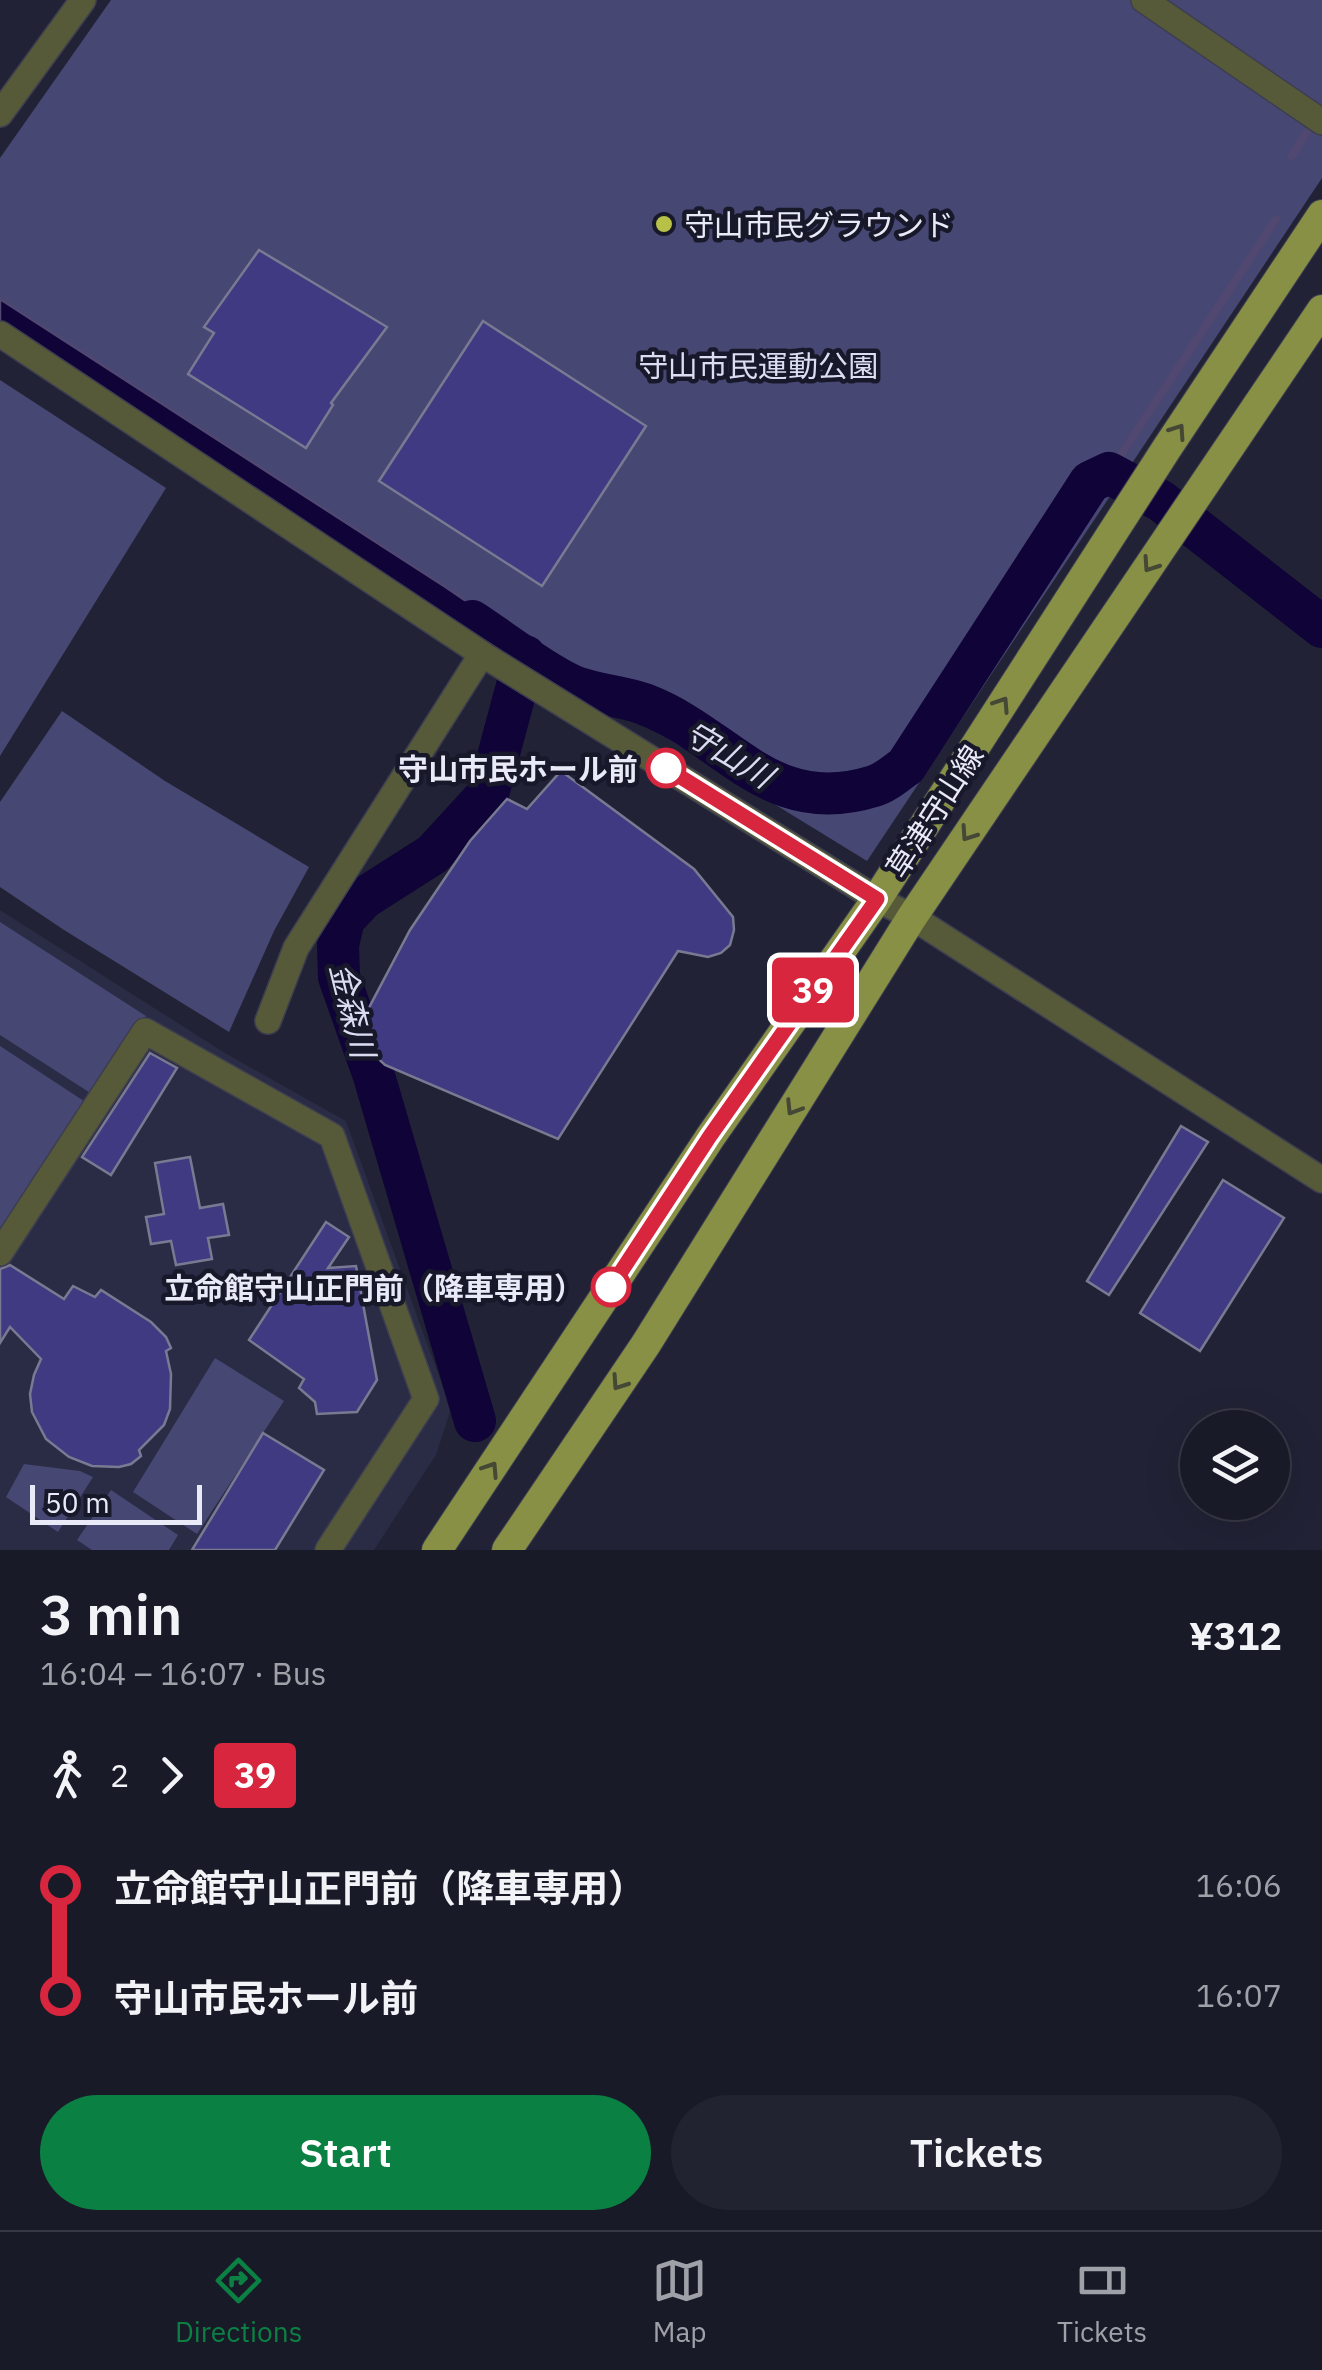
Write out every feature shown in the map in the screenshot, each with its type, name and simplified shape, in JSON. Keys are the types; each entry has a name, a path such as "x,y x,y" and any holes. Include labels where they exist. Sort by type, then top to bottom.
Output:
{"main road":[{"name":"草津守山線","path":"449,1546 710,1136 877,899 1167,448 1322,216"},
{"name":"草津守山線","path":"506,1550 646,1344 912,917 1322,310"}],"street":[{"path":"0,114 84,0"},
{"path":"1144,0 1322,122"},
{"path":"0,334 492,660 912,917 1322,1180"},
{"path":"268,1021 296,948 492,660"},
{"path":"0,1253 145,1032 332,1136 426,1399 328,1550"}],"shaded area":[{"path":"0,299 523,640 516,662 6,327 0,327"},
{"path":"0,910 225,1053 346,1121 451,1409 436,1455 374,1550 0,1550"}],"green space":[{"name":"守山市民運動公園","path":"111,0 1322,0 1322,178 867,861 0,329 0,158"},
{"path":"0,380 166,488 0,756"},
{"path":"62,711 165,781 309,867 274,931 229,1032 0,887 0,802"},
{"path":"0,922 146,1016 95,1096 0,1035"},
{"path":"0,1046 90,1105 0,1243"},
{"path":"215,1358 284,1401 197,1534 133,1492"},
{"path":"24,1464 80,1471 93,1477 58,1532 6,1497"},
{"path":"111,1490 178,1535 169,1550 92,1550 77,1540"}],"building":[{"path":"259,250 387,327 331,403 306,448 188,374 214,333 204,327"},
{"path":"483,321 646,426 542,586 379,481"},
{"path":"561,771 694,869 733,917 734,930 730,945 721,953 708,957 678,951 558,1139 385,1065 354,1036 410,930 470,841 507,799 527,809"},
{"path":"150,1053 177,1068 111,1175 82,1157"},
{"path":"1181,1126 1208,1142 1109,1295 1087,1281"},
{"path":"190,1157 200,1208 223,1204 229,1235 208,1238 212,1259 176,1265 171,1241 151,1244 146,1217 164,1214 155,1163"},
{"path":"1223,1180 1284,1218 1200,1351 1140,1313"},
{"path":"326,1222 349,1237 328,1268 356,1266 377,1380 357,1412 317,1414 315,1402 299,1388 304,1379 249,1340"},
{"path":"10,1265 64,1299 73,1286 95,1297 101,1290 151,1322 166,1337 171,1348 166,1351 171,1374 170,1409 164,1425 131,1464 92,1466 69,1457 46,1439 32,1412 30,1394 41,1359 10,1327 0,1343 0,1269"},
{"path":"263,1433 324,1470 275,1550 192,1550"}],"waterway":[{"path":"1292,156 1322,107"},
{"name":"守山川","path":"1109,473 1276,219"},
{"name":"守山川","path":"472,621 569,684 635,701 674,718 777,783 806,792 837,793 878,785 906,766 1090,482 1109,473 1161,501 1322,627"},
{"name":"金森川","path":"475,1421 374,1076 339,977 338,945 344,919 364,898 433,854 488,794 525,656"}],"bus line":[{"name":"39","path":"611,1287 710,1136 877,899 666,768"}],"place":[{"name":"守山市民グラウンド","path":"664,224"},
{"name":"守山市民ホール前","path":"666,768"},
{"name":"立命館守山正門前（降車専用）","path":"611,1287"}]}
